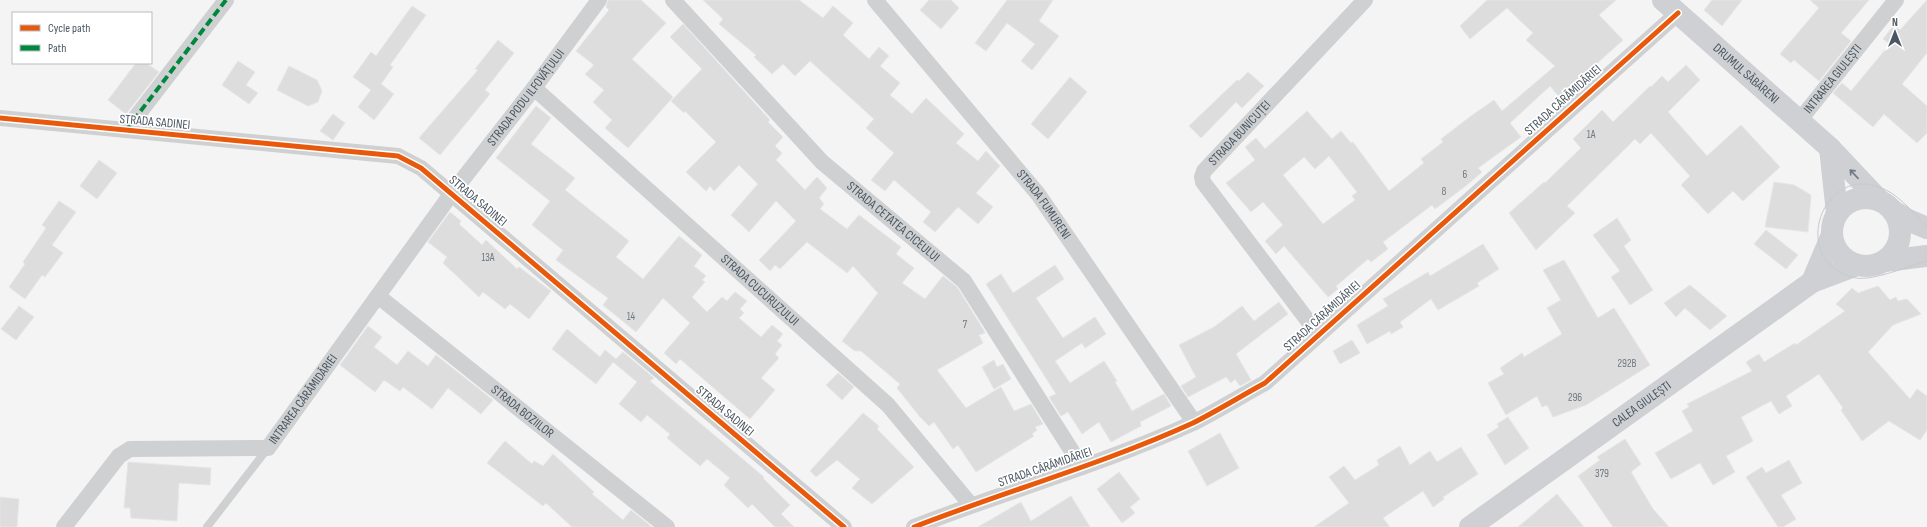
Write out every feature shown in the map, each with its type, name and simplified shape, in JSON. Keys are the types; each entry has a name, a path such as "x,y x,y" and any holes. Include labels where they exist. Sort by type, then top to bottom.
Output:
{"main road":[{"name":"DRUMUL SĂBĂRENI","path":"1670,6 1830,148 1886,205"},
{"path":"1830,148 1837,213"},
{"path":"1927,228 1908,220 1886,205 1860,198 1851,201 1837,213 1831,228 1831,237 1834,246 1840,255 1847,261 1857,266 1866,267 1885,261 1927,256"},
{"path":"1885,261 1895,251 1900,238 1900,228 1886,205"},
{"path":"1812,282 1831,237"},
{"name":"CALEA GIULEȘTI","path":"1470,527 1812,282 1857,266"}],"street":[{"path":"126,130 226,0"},
{"name":"STRADA PODU ILFOVĂȚULUI","path":"452,193 534,88 599,0"},
{"name":"STRADA CETATEA CICEULUI","path":"673,0 822,162 964,281 1082,467"},
{"name":"STRADA FUMURENI","path":"875,0 1038,194 1194,422"},
{"name":"STRADA BUNICUȚEI","path":"1318,334 1203,182 1202,177 1204,171 1365,0"},
{"name":"INTRAREA GIULEȘTI","path":"1799,121 1896,0"},
{"name":"STRADA CĂRĂMIDĂRIEI","path":"914,527 971,505 1082,467 1194,422 1265,383 1670,6"},
{"name":"STRADA CUCURUZULUI","path":"534,88 888,406 971,505"},
{"name":"STRADA SADINEI","path":"0,118 398,156 421,168 452,193 844,527"},
{"name":"INTRAREA CĂRĂMIDĂRIEI","path":"64,527 119,456 130,449 268,448 452,193"},
{"name":"STRADA BOZIILOR","path":"378,296 667,527"}],"lane":[{"path":"206,527 268,448"}],"building":[{"path":"608,0 641,0 666,23 632,59 673,97 628,148 605,128 612,120 593,102 604,90 585,74 594,65 576,51 609,10 606,7"},
{"path":"703,0 799,0 823,18 833,6 853,23 843,35 869,59 879,47 889,56 880,66 900,83 890,95 912,114 926,98 964,134 956,143 978,161 986,151 1000,166 976,193 993,207 978,224 958,207 935,232 923,222 931,212 894,180 885,191 871,180 894,153 866,128 874,119 810,61 795,76 783,64 772,74 754,57 756,55 719,24 723,19"},
{"path":"929,0 951,0 959,8 941,29 920,10"},
{"path":"1007,0 1053,0 1039,21 1059,36 1032,70 1021,61 1035,44 1007,23 986,51 975,43"},
{"path":"1487,0 1616,0 1599,15 1623,40 1584,75 1585,77 1560,98 1550,86 1510,123 1521,137 1478,168 1482,172 1467,185 1435,209 1432,205 1383,242 1388,249 1371,262 1368,259 1336,286 1338,289 1328,297 1284,246 1276,254 1265,241 1283,225 1263,202 1251,212 1226,183 1255,160 1245,147 1256,138 1265,149 1307,111 1332,139 1341,131 1351,143 1353,142 1389,191 1424,163 1421,159 1443,142 1441,139 1471,116 1494,100 1502,111 1555,66 1526,40 1533,33 1507,8 1470,39 1460,26","holes":["1329,156 1357,192 1352,196 1355,200 1323,224 1283,175 1304,157 1315,169"]},
{"path":"1712,0 1742,0 1722,26 1704,10"},
{"path":"1810,0 1869,0 1841,33 1851,41 1819,81 1794,60 1791,63 1780,54 1819,8"},
{"path":"1927,0 1927,53 1902,84 1927,106 1927,133 1917,143 1884,114 1873,127 1833,93 1842,83 1851,91 1890,44 1883,39 1894,25 1900,30"},
{"path":"412,6 426,15 390,65 393,67 381,84 394,94 374,120 358,107 371,90 353,77 371,52 376,56"},
{"path":"683,24 770,120 768,122 783,137 775,146 782,153 776,160 805,190 817,177 827,188 819,198 824,204 820,209 847,229 859,215 901,247 896,254 914,268 902,283 925,299 943,276 957,287 985,333 979,335 983,343 937,370 966,408 1001,387 1014,411 1031,404 1043,424 1035,427 1037,430 1032,434 1034,436 976,472 958,445 953,449 934,422 929,426 920,417 897,388 900,384 861,351 855,351 842,341 878,293 853,266 847,273 807,242 780,269 775,265 770,271 759,260 796,221 776,201 749,232 731,215 758,184 739,165 714,191 710,186 706,191 686,172 716,142 685,111 684,113 671,101 702,69 670,37"},
{"path":"498,40 514,53 485,90 490,94 440,155 419,138 478,70 475,69"},
{"path":"238,61 255,72 246,85 258,93 249,104 222,85"},
{"path":"135,64 147,64 159,72 126,114 108,100"},
{"path":"1686,65 1700,80 1668,112 1707,156 1741,125 1780,167 1743,201 1733,191 1708,214 1681,185 1690,176 1651,133 1640,144 1635,139 1567,206 1575,213 1536,250 1509,213 1544,182 1545,183 1581,148 1573,139 1602,110 1613,122 1662,76 1668,82"},
{"path":"289,66 317,80 322,91 318,102 308,106 277,90"},
{"path":"1248,72 1264,86 1242,108 1236,102 1201,138 1189,126 1237,80 1239,81"},
{"path":"1070,77 1087,92 1048,139 1031,124"},
{"path":"536,106 551,118 531,144 575,178 565,190 629,241 616,257 643,279 679,236 702,255 694,266 706,276 702,280 705,282 692,297 707,312 722,297 727,301 735,292 747,301 740,309 744,313 739,318 761,337 772,325 783,334 777,341 782,345 775,354 779,358 761,378 775,390 750,419 680,359 676,364 664,353 690,323 663,298 636,332 603,305 608,298 556,260 563,250 532,225 550,201 496,158"},
{"path":"333,114 345,123 333,140 320,131"},
{"path":"99,160 117,173 97,199 80,186"},
{"path":"1774,182 1794,185 1811,195 1808,232 1765,227"},
{"path":"59,201 76,212 52,245 63,253 45,277 42,275 25,299 9,287 25,264 23,262 46,228 42,225"},
{"path":"450,212 461,221 459,224 482,245 486,240 517,269 519,267 551,291 529,319 510,304 505,309 483,292 479,297 443,263 447,257 428,242"},
{"path":"1617,218 1631,240 1624,246 1653,290 1630,305 1611,277 1620,271 1593,235"},
{"path":"1766,230 1798,255 1786,269 1754,244"},
{"path":"1483,244 1499,269 1477,283 1479,286 1438,310 1431,299 1400,322 1403,327 1391,334 1390,331 1367,344 1357,325 1388,306 1383,299 1428,272 1430,276"},
{"path":"1564,260 1598,318 1614,308 1650,365 1586,405 1553,417 1547,405 1542,407 1537,396 1506,415 1488,383 1504,374 1500,368 1522,353 1524,357 1562,334 1547,308 1561,300 1543,270"},
{"path":"1055,265 1064,279 1036,298 1063,338 1095,317 1106,334 1085,348 1082,343 1055,361 1070,383 1104,361 1117,381 1115,382 1132,411 1164,394 1171,406 1140,422 1141,426 1111,442 1099,422 1082,434 1068,412 1061,416 1049,397 1056,394 986,284 1001,274 1013,293"},
{"path":"1690,285 1727,316 1710,330 1685,308 1676,317 1664,303"},
{"path":"1878,286 1890,300 1896,297 1898,301 1907,299 1921,314 1893,325 1868,352 1910,399 1917,389 1927,396 1927,430 1920,440 1889,421 1862,441 1841,410 1843,408 1819,374 1786,396 1792,406 1779,414 1771,401 1741,417 1753,441 1726,456 1735,472 1713,485 1700,463 1671,479 1655,453 1693,431 1682,411 1689,407 1687,404 1752,371 1746,362 1759,354 1764,362 1795,343 1796,345 1845,311 1836,304 1852,288 1858,293"},
{"path":"1279,302 1288,314 1236,354 1251,380 1240,386 1235,379 1231,383 1226,377 1188,397 1181,386 1196,377 1179,345 1214,327 1242,306 1254,321"},
{"path":"19,306 34,317 16,340 1,329"},
{"path":"368,326 382,337 374,347 397,365 408,351 428,366 436,355 493,400 481,414 448,388 432,409 403,387 400,391 384,380 375,392 340,365"},
{"path":"567,329 600,357 605,350 616,359 623,352 654,378 650,381 764,477 763,478 790,505 781,514 794,527 775,527 752,504 748,508 724,485 730,478 707,459 700,466 667,438 670,434 647,415 641,422 619,404 637,382 613,362 596,384 552,349"},
{"path":"1352,340 1360,353 1340,364 1333,351"},
{"path":"994,360 997,367 1003,364 1011,379 994,389 982,367"},
{"path":"838,373 854,387 842,400 826,385"},
{"path":"863,413 879,426 877,429 914,467 872,504 852,488 860,479 837,460 816,477 810,471"},
{"path":"1508,417 1529,448 1505,465 1487,435 1499,427 1497,424"},
{"path":"1220,433 1239,468 1207,486 1188,451"},
{"path":"1625,439 1641,464 1631,472 1653,509 1669,527 1613,527 1578,476 1600,460 1597,457"},
{"path":"505,441 532,464 534,461 543,466 553,454 594,492 592,494 623,520 631,510 652,527 572,527 546,503 543,506 487,463"},
{"path":"1400,446 1410,465 1430,451 1437,462 1461,447 1478,474 1443,497 1444,499 1433,507 1423,491 1383,518 1390,527 1314,527 1349,503 1329,477 1344,466 1355,480 1379,465 1377,460"},
{"path":"1789,460 1802,483 1781,495 1796,519 1783,527 1778,527 1746,477 1762,467 1766,473"},
{"path":"128,462 211,468 210,485 179,483 177,521 131,518 130,508 124,508"},
{"path":"1119,472 1140,499 1130,507 1135,513 1122,523 1097,489"},
{"path":"1557,494 1584,527 1518,527"},
{"path":"1071,496 1090,527 978,527 1021,502 1031,521"},
{"path":"0,497 19,499 17,527 0,527"}],"tram line":[{"path":"1927,227 1903,202 1892,193 1863,184 1844,188 1830,200 1821,217 1818,236 1822,254 1835,269 1856,278 1881,275 1927,261"}],"marked path":[{"path":"126,130 226,0"}],"cycle path":[{"path":"914,527 1159,438 1193,423 1265,383 1678,13"},
{"path":"0,118 398,156 421,168 844,527"}]}
